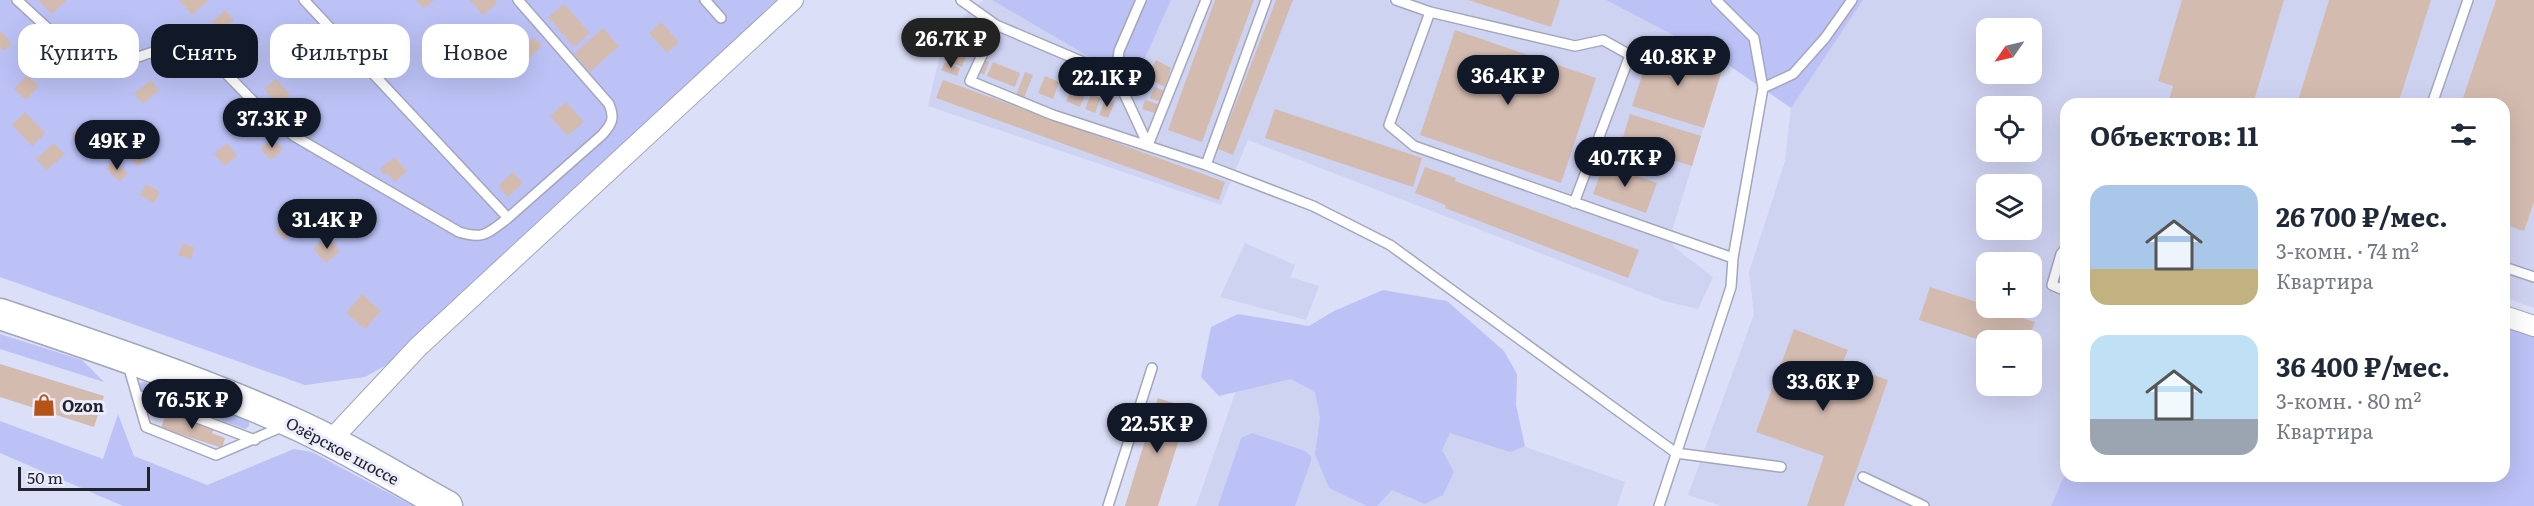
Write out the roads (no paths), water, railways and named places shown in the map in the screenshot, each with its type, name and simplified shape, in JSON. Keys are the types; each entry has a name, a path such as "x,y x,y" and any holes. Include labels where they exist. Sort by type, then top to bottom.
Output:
{"main road":[{"name":"Озёрское шоссе","path":"0,314 126,356 292,422 447,506"}],"street":[{"path":"330,441 418,347 793,0"},
{"path":"2510,318 2534,326"}],"lane":[{"path":"17,0 93,70 101,70 174,47 194,45 202,49 258,106 294,136 459,232 475,237 484,236 508,218 612,124 613,114 609,104 518,0"},
{"path":"304,0 508,218"},
{"path":"705,0 721,18"},
{"path":"961,0 996,26 1116,76"},
{"path":"1141,0 1119,51 1116,76 1148,146"},
{"path":"1148,146 1206,0"},
{"path":"1206,165 1266,0"},
{"path":"1396,0 1430,12 1575,46 1604,40 1630,55 1574,203"},
{"path":"1659,506 1731,286 1733,258 1763,88 1754,38 1716,0"},
{"path":"1763,88 1793,74 1825,38 1852,0"},
{"path":"2434,98 2468,0"},
{"path":"1430,12 1389,125 1414,146 1733,258"},
{"path":"996,26 970,81 1053,115 1206,165 1313,206 1390,245 1676,453 1781,467"},
{"path":"2060,257 2052,285 2060,288"},
{"path":"2510,269 2534,277"},
{"path":"126,356 146,427 216,455 292,422"},
{"path":"1108,506 1152,368"},
{"path":"137,395 255,440"},
{"path":"1863,477 1924,506"}],"place":[{"name":"Ozon","path":"44,405"}]}
